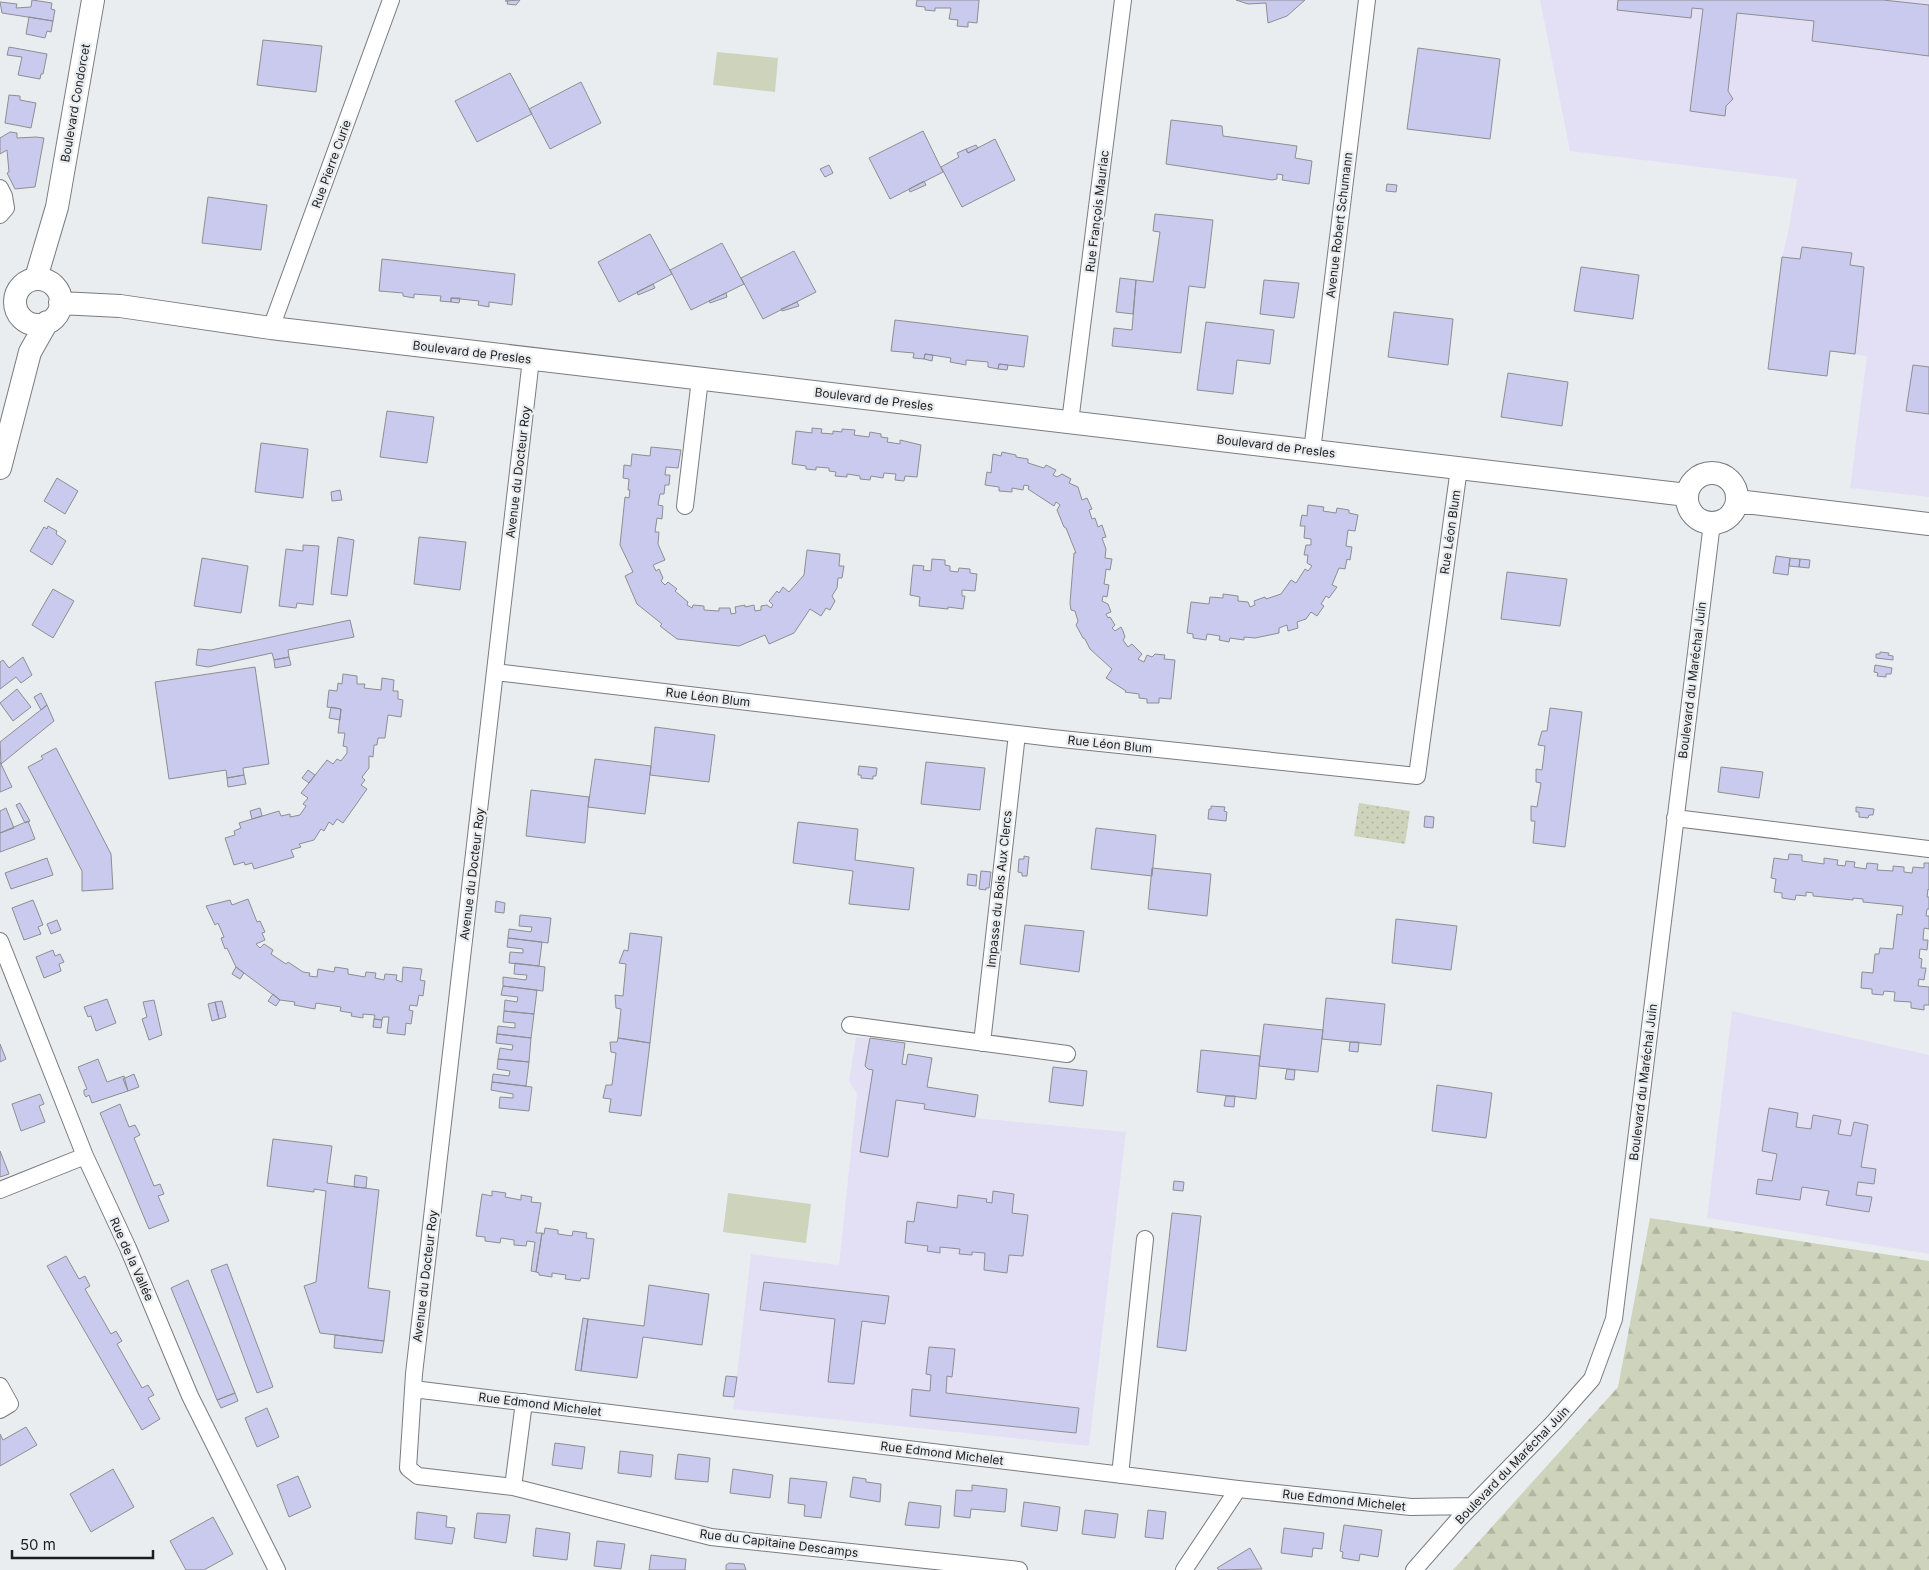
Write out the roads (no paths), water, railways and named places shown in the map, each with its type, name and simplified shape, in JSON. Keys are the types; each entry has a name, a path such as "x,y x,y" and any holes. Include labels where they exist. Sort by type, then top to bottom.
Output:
{"street":[{"name":"Boulevard Condorcet","path":"21,295 56,207 93,0"},
{"name":"Rue Pierre Curie","path":"271,328 391,0"},
{"name":"Rue François Mauriac","path":"1070,422 1123,0"},
{"name":"Avenue Robert Schumann","path":"1312,451 1367,0"},
{"path":"0,188 4,196 6,208 0,215"},
{"path":"0,468 30,352 47,322 56,315 60,303 57,288 21,295"},
{"path":"21,295 35,324 47,322"},
{"path":"21,295 30,352"},
{"name":"Boulevard de Presles","path":"60,303 120,306 271,328 1687,495"},
{"name":"Avenue du Docteur Roy","path":"413,1389 531,359"},
{"path":"685,506 700,379"},
{"name":"Rue Léon Blum","path":"495,672 1017,734 1417,776 1459,468"},
{"path":"1705,474 1721,474 1728,478 1737,492 1737,501 1735,508 1726,519 1712,523 1697,517 1688,503 1687,495 1693,482 1705,474"},
{"path":"1737,501 1929,524"},
{"name":"Boulevard du Maréchal Juin","path":"1414,1570 1472,1506 1554,1422 1592,1379 1614,1319 1712,523"},
{"name":"Impasse du Bois Aux Clercs","path":"982,1043 1017,734"},
{"path":"1676,818 1929,849"},
{"name":"Rue de la Vallée","path":"0,941 85,1156 128,1248 190,1396 277,1570"},
{"path":"850,1026 1067,1054"},
{"path":"0,1190 85,1156"},
{"path":"1120,1474 1145,1239"},
{"path":"0,1386 10,1404 0,1410"},
{"name":"Rue Edmond Michelet","path":"413,1389 1238,1489 1411,1507 1472,1506"},
{"name":"Rue du Capitaine Descamps","path":"413,1389 408,1468 418,1476 513,1487 711,1537 1019,1570"},
{"path":"513,1487 524,1402"},
{"path":"1184,1570 1238,1489"}]}
